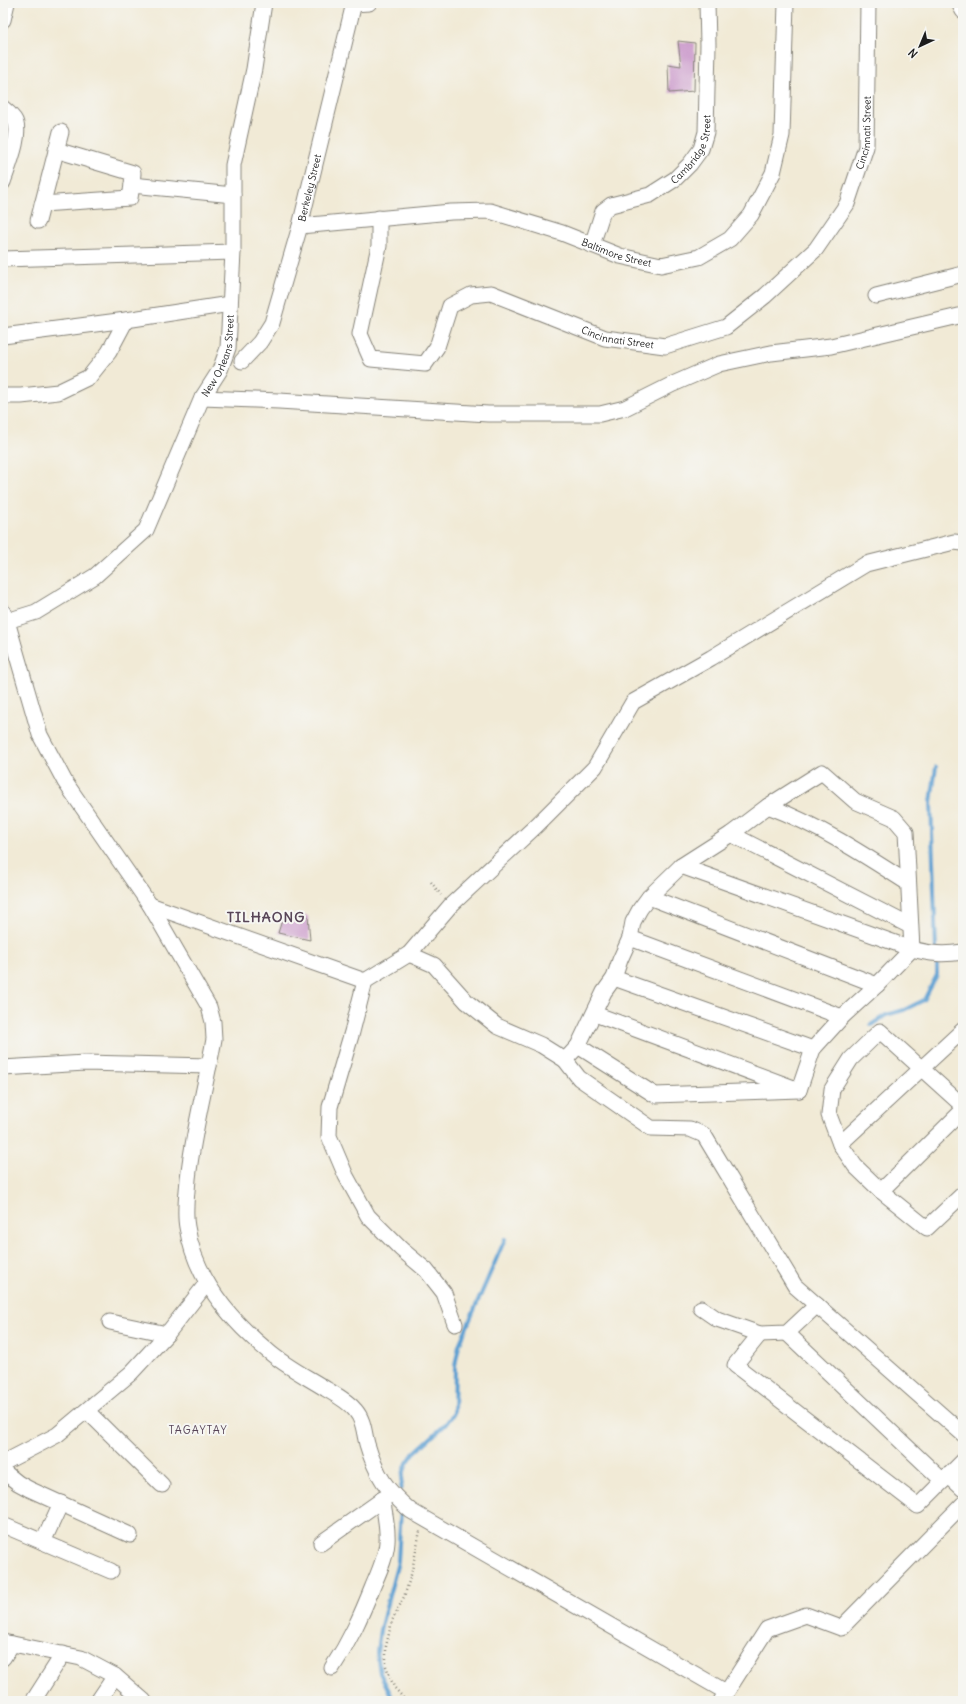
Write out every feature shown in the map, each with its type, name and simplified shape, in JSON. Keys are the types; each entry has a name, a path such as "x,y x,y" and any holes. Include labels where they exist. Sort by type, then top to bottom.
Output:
{"street":[{"path":"3,20 7,3"},
{"name":"New Orleans Street","path":"5,617 36,612 95,576 146,530 202,398 220,370 228,348 233,252 233,165 254,68 264,3"},
{"name":"Berkeley Street","path":"242,361 260,342 272,323 300,226 354,4 369,3"},
{"name":"Cambridge Street","path":"592,245 603,211 611,205 650,195 675,179 690,164 701,148 706,132 708,45 707,3"},
{"name":"Baltimore Street","path":"300,226 451,212 490,211 562,233 620,256 660,265 699,257 730,239 751,216 773,173 782,135 786,3"},
{"name":"Cincinnati Street","path":"379,218 379,246 360,334 371,359 425,364 437,347 450,306 470,295 491,293 605,338 665,346 726,327 765,296 816,249 847,204 866,147 868,3"},
{"path":"960,3 963,11"},
{"path":"3,108 15,120 17,129 15,144 3,182"},
{"path":"38,221 61,132"},
{"path":"42,204 130,198 133,173 56,150"},
{"path":"132,184 233,195"},
{"path":"3,259 233,252"},
{"path":"876,296 963,274"},
{"path":"3,336 126,320 230,304"},
{"path":"202,398 279,401 488,414 600,414 625,408 673,384 719,364 771,353 831,346 963,315"},
{"path":"3,396 21,396 58,392 89,377 110,352 126,320"},
{"path":"456,1324 444,1293 426,1270 401,1249 368,1216 346,1176 329,1136 330,1107 365,981 409,954 450,906 595,767 633,702 711,658 866,564 954,542 963,543"},
{"path":"5,617 40,735 65,782 150,905 209,1007 213,1022 214,1039 190,1164 186,1207 186,1225 191,1245 207,1283 227,1311 249,1335 272,1355 341,1398 356,1411 364,1429 373,1464 387,1496 387,1542 381,1567 361,1617 348,1644 332,1668"},
{"path":"565,1060 578,1046 595,1014 604,992 614,978 630,938 633,922 649,897 681,866 731,834 768,806 822,772 855,801 894,818 906,832 912,949 877,985 842,1017 813,1049 799,1090"},
{"path":"768,806 833,836 908,883"},
{"path":"731,834 910,926"},
{"path":"681,866 912,949 936,954 963,952"},
{"path":"649,897 877,985"},
{"path":"150,905 365,981"},
{"path":"630,938 842,1017"},
{"path":"409,954 434,965 467,1002 498,1026 541,1045 565,1060 579,1078 651,1128 690,1129 704,1135 795,1286 963,1434"},
{"path":"614,978 813,1049"},
{"path":"595,1014 799,1090"},
{"path":"840,1144 963,1030"},
{"path":"963,1106 880,1031 851,1059 832,1088 829,1115 840,1144 854,1166 881,1191 927,1228 963,1194"},
{"path":"578,1046 655,1095 799,1090"},
{"path":"3,1068 85,1063 209,1066"},
{"path":"881,1191 963,1110"},
{"path":"3,1463 57,1435 131,1373 167,1334 207,1283"},
{"path":"701,1308 717,1319 760,1334 787,1333 817,1306"},
{"path":"110,1322 167,1334"},
{"path":"787,1333 945,1478 963,1490"},
{"path":"760,1334 735,1365 918,1506 963,1461"},
{"path":"87,1411 162,1485"},
{"path":"3,1471 18,1483 130,1535"},
{"path":"387,1496 724,1696 768,1629 806,1615 841,1628 963,1504"},
{"path":"320,1543 387,1496"},
{"path":"43,1542 61,1503"},
{"path":"3,1525 111,1571"},
{"path":"3,1658 8,1643 81,1658 115,1676 144,1701"},
{"path":"33,1701 63,1654"},
{"path":"98,1701 115,1676"}],"path":[{"path":"406,1701 394,1687 386,1666 386,1646 392,1621 404,1597 411,1575 423,1518"}],"building":[{"path":"678,41 695,43 694,91 669,93 668,64 681,66"},
{"path":"284,914 308,916 310,940 278,933"}],"waterway":[{"path":"936,767 931,802 936,951"},
{"path":"871,1025 886,1015 904,1010 924,1000 937,975 937,957"},
{"path":"401,1489 403,1474 407,1463 414,1453 445,1425 454,1413 455,1366 459,1345 505,1239"},
{"path":"394,1701 380,1673 377,1652 380,1630 398,1562 401,1509"}],"district":[{"name":"TILHAONG","path":"266,917"},
{"name":"TAGAYTAY","path":"198,1430"}]}
